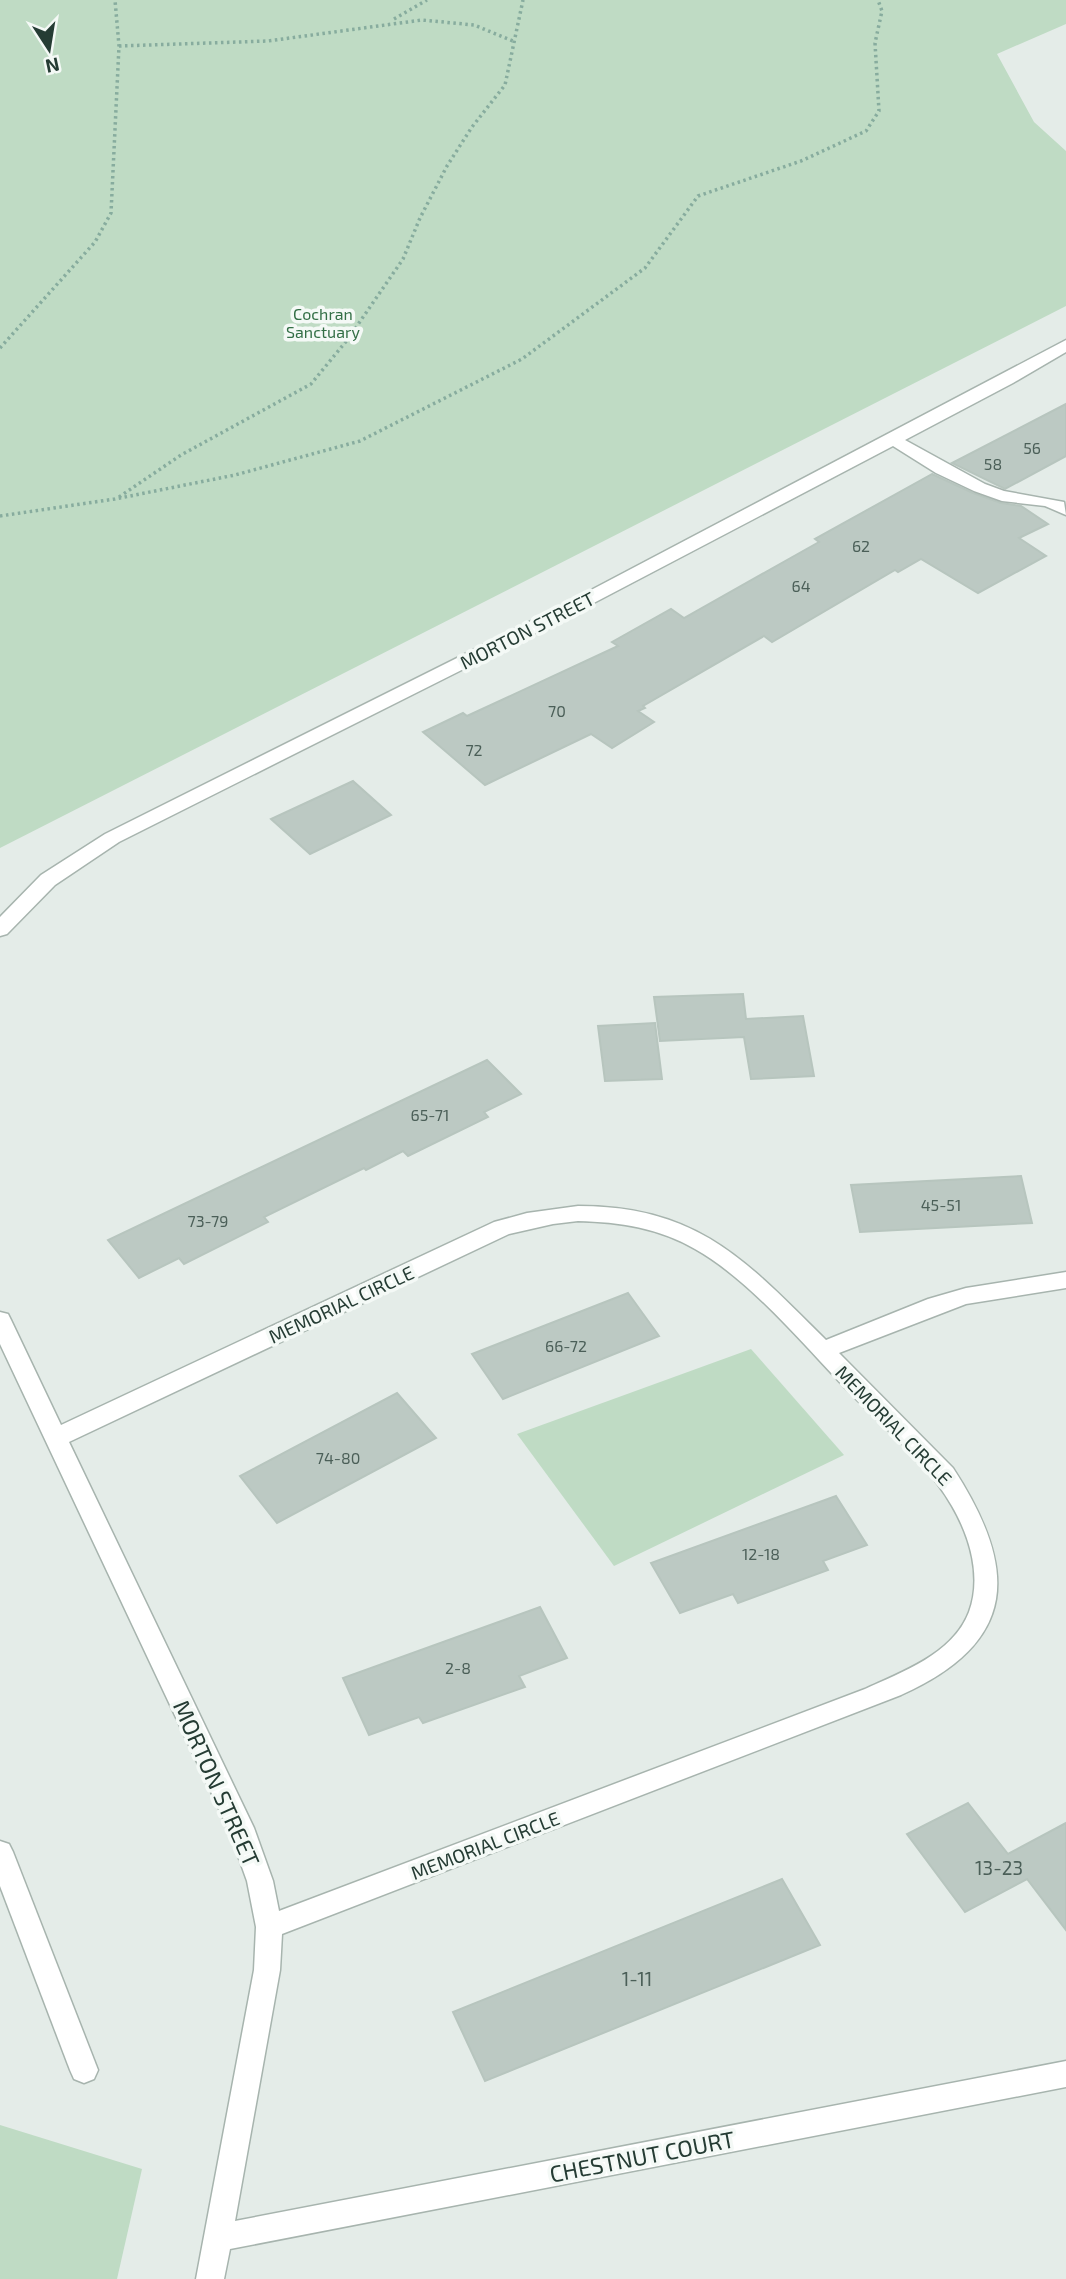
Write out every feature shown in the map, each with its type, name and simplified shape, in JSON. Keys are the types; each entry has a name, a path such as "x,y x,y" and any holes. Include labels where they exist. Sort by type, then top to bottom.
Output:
{"street":[{"name":"MORTON STREET","path":"0,929 48,880 112,838 561,613 1007,380 1066,345"},
{"path":"893,439 955,478 997,495 1055,502 1066,510"},
{"name":"MEMORIAL CIRCLE","path":"56,1438 502,1228 560,1213 592,1212 652,1222 702,1243 768,1296 945,1475 967,1506 979,1535 986,1566 985,1597 979,1623 964,1643 944,1660 874,1696 269,1927"},
{"path":"822,1351 946,1302 977,1294 1066,1280"},
{"name":"MORTON STREET","path":"0,1320 241,1828 260,1881 269,1927 267,1970 210,2279"},
{"path":"0,1852 83,2070"},
{"name":"CHESTNUT COURT","path":"218,2238 1066,2074"}],"path":[{"path":"0,348 95,242 111,213 119,46 115,0"},
{"path":"391,21 427,0"},
{"path":"115,499 181,455 311,384 348,339 403,259 420,218 447,166 472,127 505,85 523,0"},
{"path":"0,516 115,499 235,475 360,441 522,359 645,268 698,197 801,161 866,131 879,111 875,43 882,11 878,0"},
{"path":"119,46 163,41 269,41 328,35 391,21 424,20 474,25 513,41"}],"green space":[{"name":"Cochran Sanctuary","path":"0,0 1066,0 1066,24 997,54 1034,122 1066,151 1066,306 0,848"},
{"path":"751,1349 844,1455 614,1566 517,1434"},
{"path":"0,2125 142,2169 117,2279 0,2279"}],"building":[{"path":"1066,404 1066,456 1005,489 952,463"},
{"path":"932,474 973,493 1001,503 1021,506 1048,524 1019,538 1046,556 978,593 921,559 898,572 895,570 772,642 764,636 643,706 645,708 638,711 654,722 612,748 591,734 485,785 423,732 463,713 467,716 618,646 612,642 671,609 684,618 819,542 815,539"},
{"path":"353,781 391,815 310,854 271,819"},
{"path":"743,994 746,1019 803,1016 814,1076 751,1079 744,1037 660,1041 654,997"},
{"path":"655,1023 662,1079 605,1081 598,1026"},
{"path":"487,1060 521,1094 484,1112 488,1117 408,1156 403,1151 264,1217 268,1222 184,1264 179,1258 139,1278 108,1240"},
{"path":"1021,1176 1032,1223 860,1232 851,1185"},
{"path":"628,1293 659,1336 503,1399 472,1354"},
{"path":"397,1393 436,1438 277,1523 240,1476"},
{"path":"836,1496 867,1545 823,1561 828,1570 738,1603 733,1594 680,1613 651,1563"},
{"path":"540,1607 567,1658 519,1676 525,1687 423,1723 419,1717 369,1735 343,1678"},
{"path":"968,1803 1008,1854 1066,1823 1066,1930 1027,1879 965,1912 907,1834"},
{"path":"782,1879 820,1945 485,2081 453,2012"}]}
